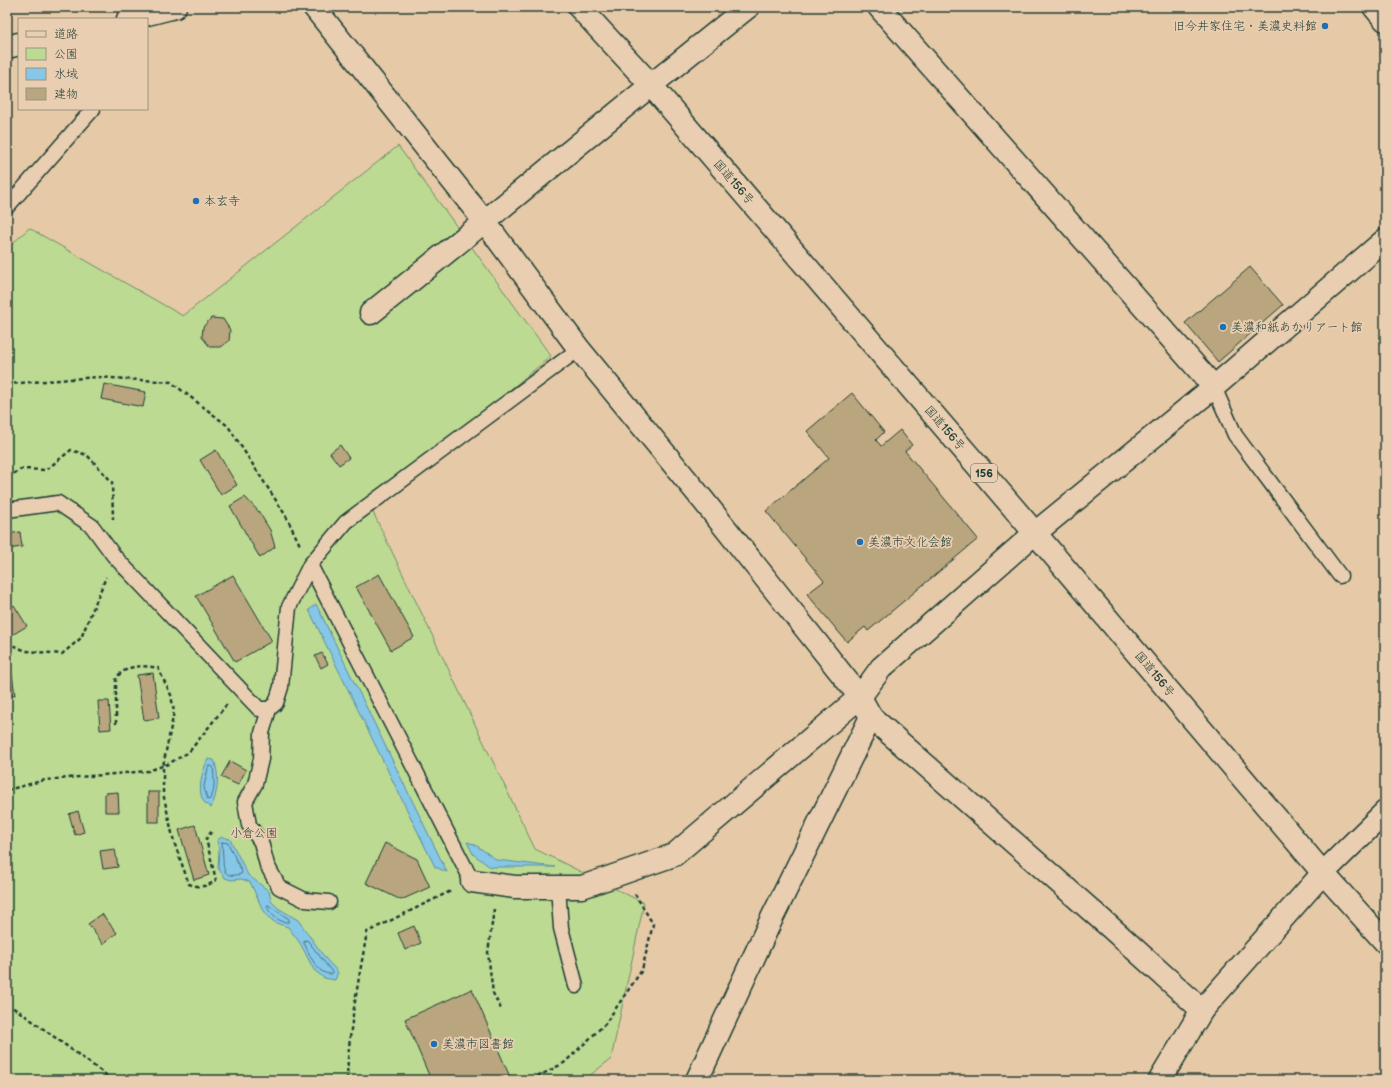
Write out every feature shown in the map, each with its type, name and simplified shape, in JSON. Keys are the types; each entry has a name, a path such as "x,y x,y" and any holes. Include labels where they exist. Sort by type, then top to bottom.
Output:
{"main road":[{"path":"314,7 485,222 579,349 703,500 860,697 871,717 1202,1010"},
{"name":"国道156号","path":"579,7 650,84 1035,533 1323,873 1385,942"},
{"path":"372,313 485,222 650,84 748,7"},
{"path":"879,7 1214,387"},
{"path":"1374,7 1385,20"},
{"path":"131,18 165,8"},
{"path":"7,47 18,44"},
{"path":"472,881 515,887 582,887 674,855 860,697 881,668 1035,533 1214,387 1385,240"},
{"path":"697,1080 772,918 871,717"},
{"path":"1160,1080 1202,1010 1323,873 1385,812"}],"lane":[{"path":"7,207 92,110"},
{"path":"329,902 305,900 279,888 267,865 261,842 249,824 245,802 255,784 261,759 262,733 269,709 276,702 281,687 289,607 310,565 346,522 579,349"},
{"path":"1214,387 1235,435 1340,576"},
{"path":"7,510 58,504 92,526 114,556 259,709 269,709"},
{"path":"310,565 472,881"},
{"path":"558,887 561,928 576,986"}],"path":[{"path":"7,384 97,377 171,382 228,426 286,516 310,565"},
{"path":"7,478 22,469 46,470 71,450 87,455 112,482 114,556 81,638 62,654 26,651 7,642"},
{"path":"116,724 116,678 122,671 141,665 158,668 171,695 174,712 163,766 163,793 174,842 189,884 197,887 209,885 216,880 206,839 212,831"},
{"path":"7,790 45,780 148,771 163,766 189,752 240,688"},
{"path":"531,1080 564,1063 605,1024 642,970 652,924 623,872"},
{"path":"347,1080 347,1068 356,997 367,932 472,881"},
{"path":"498,885 488,953 493,993 502,1011"},
{"path":"7,1004 113,1080"}],"green space":[{"name":"小倉公園","path":"398,146 551,356 370,506 535,849 644,903 611,1059 584,1080 7,1080 7,249 29,228 183,316"}],"water":[{"path":"316,604 447,872 435,867 309,610"},
{"path":"208,759 214,760 218,778 217,790 211,808 204,802 200,786 202,774"},
{"path":"222,837 230,839 248,875 269,891 271,901 278,908 298,920 326,959 338,972 335,980 324,978 314,970 300,943 288,927 276,923 268,917 250,882 241,879 231,880 225,878 218,868 219,850 217,840"},
{"path":"467,842 474,844 497,860 555,867 490,867 473,854"}],"building":[{"path":"1250,267 1283,305 1218,362 1185,323"},
{"path":"211,318 223,319 230,330 229,341 221,347 210,347 202,337 203,327"},
{"path":"104,384 146,392 143,407 101,399"},
{"path":"852,393 884,432 876,440 881,446 900,430 912,445 905,451 978,539 868,631 865,627 847,642 807,594 824,581 766,511 829,458 807,431"},
{"path":"340,445 349,458 339,465 330,453"},
{"path":"216,450 237,485 221,495 200,460"},
{"path":"245,497 259,512 270,530 275,547 260,558 230,506"},
{"path":"20,532 22,547 7,549 7,534"},
{"path":"379,574 414,637 391,650 356,587"},
{"path":"233,575 272,641 235,662 196,596"},
{"path":"14,605 27,626 12,635 7,627 7,609"},
{"path":"322,653 328,664 321,668 315,656"},
{"path":"153,673 159,718 144,720 137,675"},
{"path":"12,674 15,695 7,697 7,675"},
{"path":"98,701 109,701 111,729 100,730"},
{"path":"230,761 246,770 238,785 221,777"},
{"path":"118,792 119,812 105,812 105,793"},
{"path":"148,792 159,792 159,822 148,822"},
{"path":"78,811 84,832 75,835 69,814"},
{"path":"195,825 209,875 194,880 179,830"},
{"path":"385,843 417,859 430,887 401,900 366,883"},
{"path":"115,849 118,867 103,869 100,851"},
{"path":"102,914 117,933 103,944 88,924"},
{"path":"414,926 421,943 405,950 398,933"},
{"path":"472,989 510,1077 503,1080 431,1080 405,1019"}],"place":[{"name":"旧今井家住宅・美濃史料館","path":"1325,26"},
{"name":"本玄寺","path":"196,201"},
{"name":"美濃和紙あかりアート館","path":"1223,327"},
{"name":"美濃市文化会館","path":"860,542"},
{"name":"美濃市図書館","path":"434,1044"}]}
